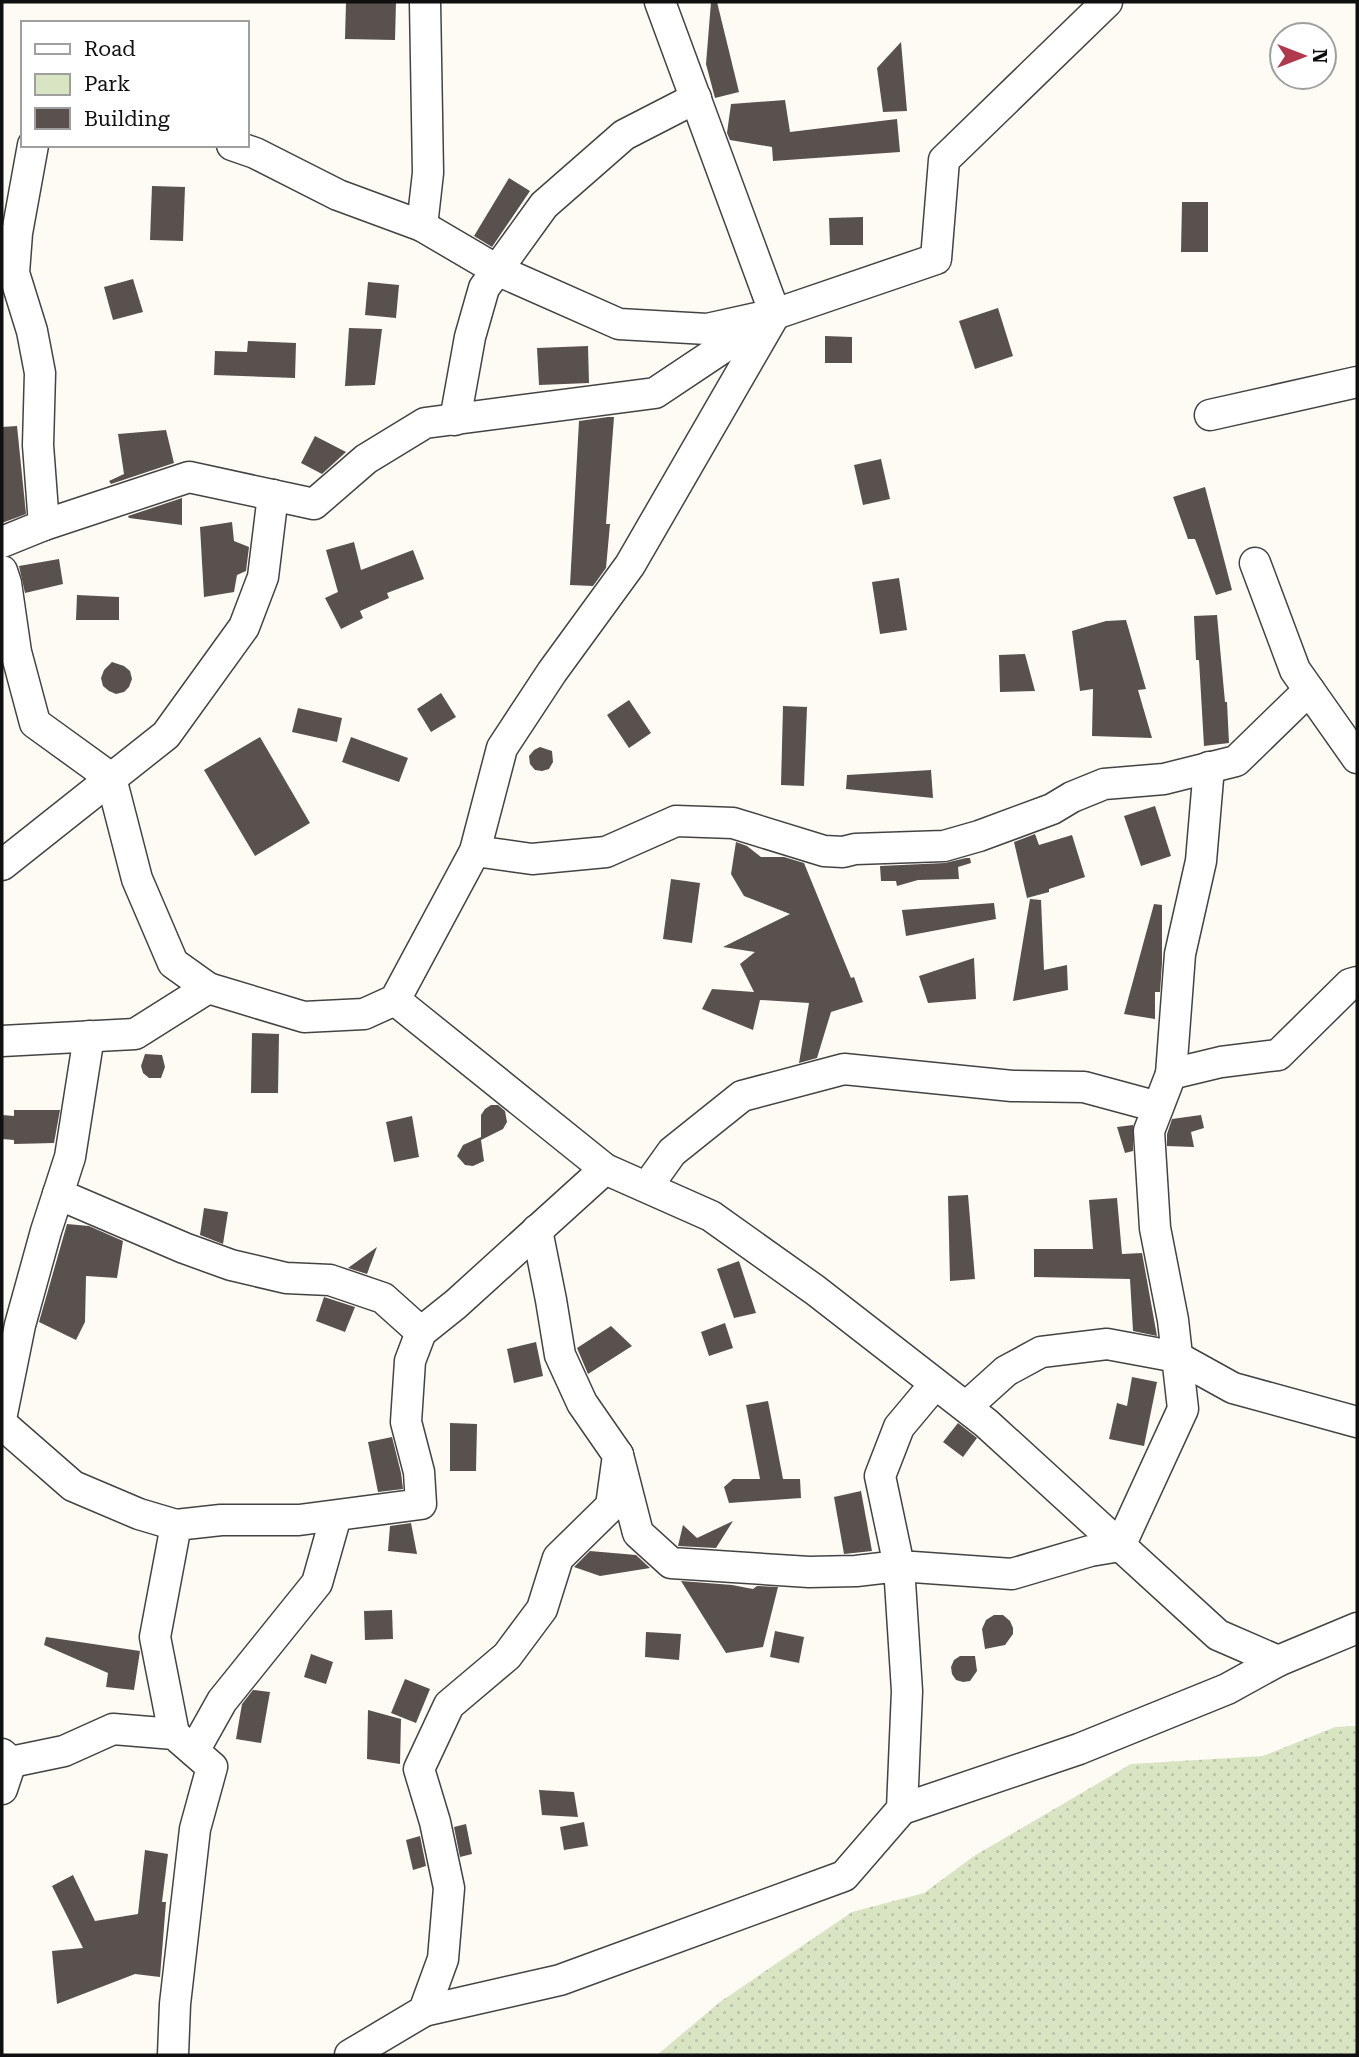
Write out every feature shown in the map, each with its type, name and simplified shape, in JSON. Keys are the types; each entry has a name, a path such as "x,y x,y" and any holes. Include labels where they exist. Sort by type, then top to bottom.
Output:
{"street":[{"path":"422,226 428,173 425,2"},
{"path":"660,2 775,314"},
{"path":"238,147 338,195 422,226 497,270 619,324 707,329 775,314 936,259 944,160 1107,2"},
{"path":"455,420 470,337 484,288 544,205 624,135 696,99"},
{"path":"33,147 17,233 14,273 32,331 40,373 38,445 44,525"},
{"path":"2,542 44,525 189,477 314,505 366,459 425,423 655,393 775,314"},
{"path":"2,571 16,652 35,723 111,778 137,879 173,963 208,988 304,1017 364,1014 395,1000 475,851 502,748 552,672 630,565 775,314"},
{"path":"1210,415 1357,382"},
{"path":"2,865 166,735 244,627 263,576 273,495"},
{"path":"1255,563 1295,670 1357,758"},
{"path":"475,851 531,859 606,852 676,821 733,823 824,851 944,846 1040,814 1104,784 1164,779 1236,761 1309,690"},
{"path":"1120,1546 1183,1409 1173,1320 1155,1228 1149,1131 1171,1074 1180,954 1201,861 1209,767"},
{"path":"1171,1074 1222,1062 1278,1055 1350,984 1357,982"},
{"path":"2,1041 135,1034 208,988"},
{"path":"395,1000 605,1168 711,1216 814,1290 986,1423 1218,1635 1278,1661"},
{"path":"2,1414 20,1325 70,1157 89,1036"},
{"path":"647,1187 671,1153 742,1097 844,1069 1012,1086 1084,1087 1158,1107"},
{"path":"2,1424 73,1486 139,1514 176,1525 221,1520 299,1520 421,1504 419,1472 406,1422 410,1361 421,1332 456,1304 605,1168"},
{"path":"58,1194 184,1248 231,1265 286,1278 330,1280 383,1298 421,1332"},
{"path":"537,1230 560,1356 582,1403 618,1455 638,1533 671,1563 808,1572 856,1571 899,1566 1012,1574 1090,1551 1120,1546"},
{"path":"965,1407 1006,1371 1041,1352 1107,1344 1177,1357 1233,1388 1357,1422"},
{"path":"902,1809 907,1691 899,1566 880,1476 899,1427 935,1384"},
{"path":"424,2011 443,1959 449,1888 435,1822 419,1769 449,1705 508,1656 542,1609 558,1558 611,1506 618,1455"},
{"path":"184,1742 222,1701 317,1583 336,1516"},
{"path":"176,1525 155,1637 184,1742"},
{"path":"350,2055 424,2011 560,1980 844,1876 902,1809 1079,1749 1227,1689 1278,1661 1357,1628"},
{"path":"5,1768 64,1751 113,1729 184,1742 212,1767 195,1829 175,2004 173,2055"}],"green space":[{"path":"1357,1726 1357,2055 657,2055 720,2002 852,1912 924,1893 974,1856 1131,1764 1263,1756 1335,1727"}],"building":[{"path":"346,2 396,2 395,40 345,39"},
{"path":"711,2 717,2 739,92 715,98 706,64"},
{"path":"901,42 907,111 883,112 877,68"},
{"path":"785,100 790,132 897,119 900,152 773,161 772,147 730,140 727,133 731,104"},
{"path":"509,178 530,191 492,247 474,236"},
{"path":"152,186 185,187 183,241 150,240"},
{"path":"1182,202 1208,202 1208,252 1181,252"},
{"path":"863,217 863,245 830,245 829,218"},
{"path":"133,279 143,312 113,320 104,287"},
{"path":"368,282 399,285 396,318 365,315"},
{"path":"998,308 1013,356 975,369 959,321"},
{"path":"349,328 382,329 375,385 345,386"},
{"path":"825,336 852,337 852,363 825,363"},
{"path":"248,341 296,343 295,378 214,375 215,351 247,352"},
{"path":"588,346 589,383 539,385 537,348"},
{"path":"614,417 606,524 610,524 606,568 593,586 570,585 579,421"},
{"path":"17,426 26,514 2,523 2,427"},
{"path":"166,430 174,463 111,484 109,481 124,474 118,434"},
{"path":"315,436 346,452 322,474 301,463"},
{"path":"881,459 890,499 863,505 854,465"},
{"path":"1205,487 1232,590 1216,595 1195,539 1188,539 1173,497"},
{"path":"182,498 182,525 128,516"},
{"path":"232,522 234,541 249,547 246,571 237,575 234,592 204,597 200,527"},
{"path":"354,542 361,570 413,550 424,579 387,593 389,598 360,611 363,618 341,629 325,598 338,592 326,550"},
{"path":"59,559 63,584 25,593 19,566"},
{"path":"899,578 907,630 880,634 872,582"},
{"path":"77,595 119,597 119,620 76,620"},
{"path":"1217,615 1229,743 1204,746 1194,616"},
{"path":"1126,620 1146,689 1138,690 1152,738 1092,736 1093,689 1080,691 1072,631 1106,621"},
{"path":"1025,654 1035,691 1000,692 999,655"},
{"path":"112,662 130,671 132,679 124,692 116,694 103,686 101,678 104,670"},
{"path":"441,693 456,717 431,732 417,709"},
{"path":"629,700 651,733 629,748 607,715"},
{"path":"783,706 807,707 804,786 781,785"},
{"path":"298,708 342,718 337,742 292,732"},
{"path":"260,737 310,823 255,856 204,770"},
{"path":"351,737 408,758 399,782 342,762"},
{"path":"540,747 552,751 553,762 549,769 542,771 535,770 530,764 529,756"},
{"path":"931,770 933,798 846,789 847,775"},
{"path":"1155,806 1171,856 1141,866 1124,816"},
{"path":"1035,834 1039,845 1072,835 1085,877 1027,898 1014,842"},
{"path":"736,842 747,846 761,857 784,857 804,863 851,978 854,977 863,1002 831,1012 817,1058 799,1063 809,1003 760,1000 753,1030 702,1009 712,989 754,992 740,964 755,952 723,947 790,914 744,896 731,874"},
{"path":"970,858 971,863 958,867 959,879 918,880 897,886 896,881 881,881 880,866 945,863"},
{"path":"671,879 700,883 692,943 663,939"},
{"path":"1030,899 1041,900 1044,970 1067,965 1068,990 1013,1001"},
{"path":"994,903 996,919 906,936 902,910"},
{"path":"1154,904 1162,905 1162,963 1160,992 1155,992 1155,1019 1124,1014"},
{"path":"974,958 976,999 928,1003 919,976"},
{"path":"252,1033 279,1034 278,1093 251,1093"},
{"path":"145,1054 162,1055 165,1067 161,1078 149,1078 143,1073 141,1066"},
{"path":"491,1105 498,1105 505,1111 507,1122 503,1129 481,1140 484,1161 473,1166 465,1165 457,1156 463,1145 481,1137 481,1115"},
{"path":"14,1110 60,1110 54,1143 14,1144 14,1140 2,1139 2,1115 14,1116"},
{"path":"1201,1115 1204,1128 1191,1132 1194,1147 1167,1146 1167,1134 1172,1119"},
{"path":"412,1116 419,1157 394,1162 386,1122"},
{"path":"1133,1125 1133,1151 1125,1153 1117,1127"},
{"path":"968,1195 975,1279 950,1281 948,1196"},
{"path":"1117,1198 1122,1254 1142,1253 1157,1336 1133,1331 1130,1279 1034,1277 1034,1249 1093,1249 1089,1200"},
{"path":"204,1208 228,1212 223,1244 200,1235"},
{"path":"67,1224 89,1226 123,1241 117,1278 86,1276 85,1322 76,1340 39,1322"},
{"path":"377,1247 367,1274 348,1268"},
{"path":"739,1261 756,1313 734,1318 717,1269"},
{"path":"324,1297 355,1307 345,1332 316,1321"},
{"path":"725,1323 733,1348 709,1356 701,1332"},
{"path":"611,1326 632,1346 588,1374 577,1348"},
{"path":"536,1342 543,1376 514,1383 507,1349"},
{"path":"1132,1377 1157,1382 1144,1446 1109,1439 1117,1403 1127,1406"},
{"path":"768,1401 783,1479 800,1479 801,1498 729,1503 724,1487 733,1479 760,1479 746,1405"},
{"path":"450,1423 477,1424 476,1471 450,1471"},
{"path":"958,1423 977,1438 963,1457 943,1442"},
{"path":"392,1437 403,1489 378,1492 368,1442"},
{"path":"861,1491 872,1551 844,1554 834,1497"},
{"path":"733,1521 716,1548 678,1546 683,1525 697,1538"},
{"path":"411,1523 417,1554 388,1551 390,1526"},
{"path":"590,1551 636,1555 650,1568 600,1576 574,1567"},
{"path":"681,1581 753,1589 757,1586 778,1587 763,1647 726,1653"},
{"path":"392,1610 393,1639 365,1640 364,1611"},
{"path":"994,1615 1003,1615 1010,1621 1013,1634 1005,1645 985,1649 982,1629 986,1620"},
{"path":"775,1631 804,1637 799,1663 770,1657"},
{"path":"646,1632 681,1634 679,1660 645,1657"},
{"path":"46,1637 140,1651 134,1690 106,1687 108,1673 44,1645"},
{"path":"311,1654 333,1662 326,1684 304,1677"},
{"path":"960,1656 975,1656 977,1671 970,1681 956,1680 952,1674 954,1660"},
{"path":"405,1679 430,1689 416,1723 391,1713"},
{"path":"253,1690 270,1692 261,1743 236,1739 242,1704"},
{"path":"368,1710 401,1719 400,1764 367,1759"},
{"path":"539,1790 574,1792 578,1817 542,1815"},
{"path":"584,1822 588,1846 564,1850 560,1827"},
{"path":"466,1824 472,1854 460,1857 454,1827"},
{"path":"420,1836 426,1866 413,1870 406,1840"},
{"path":"145,1850 168,1854 162,1902 166,1902 160,1977 135,1974 57,2004 52,1951 83,1948 52,1886 73,1875 95,1921 138,1914"}]}
